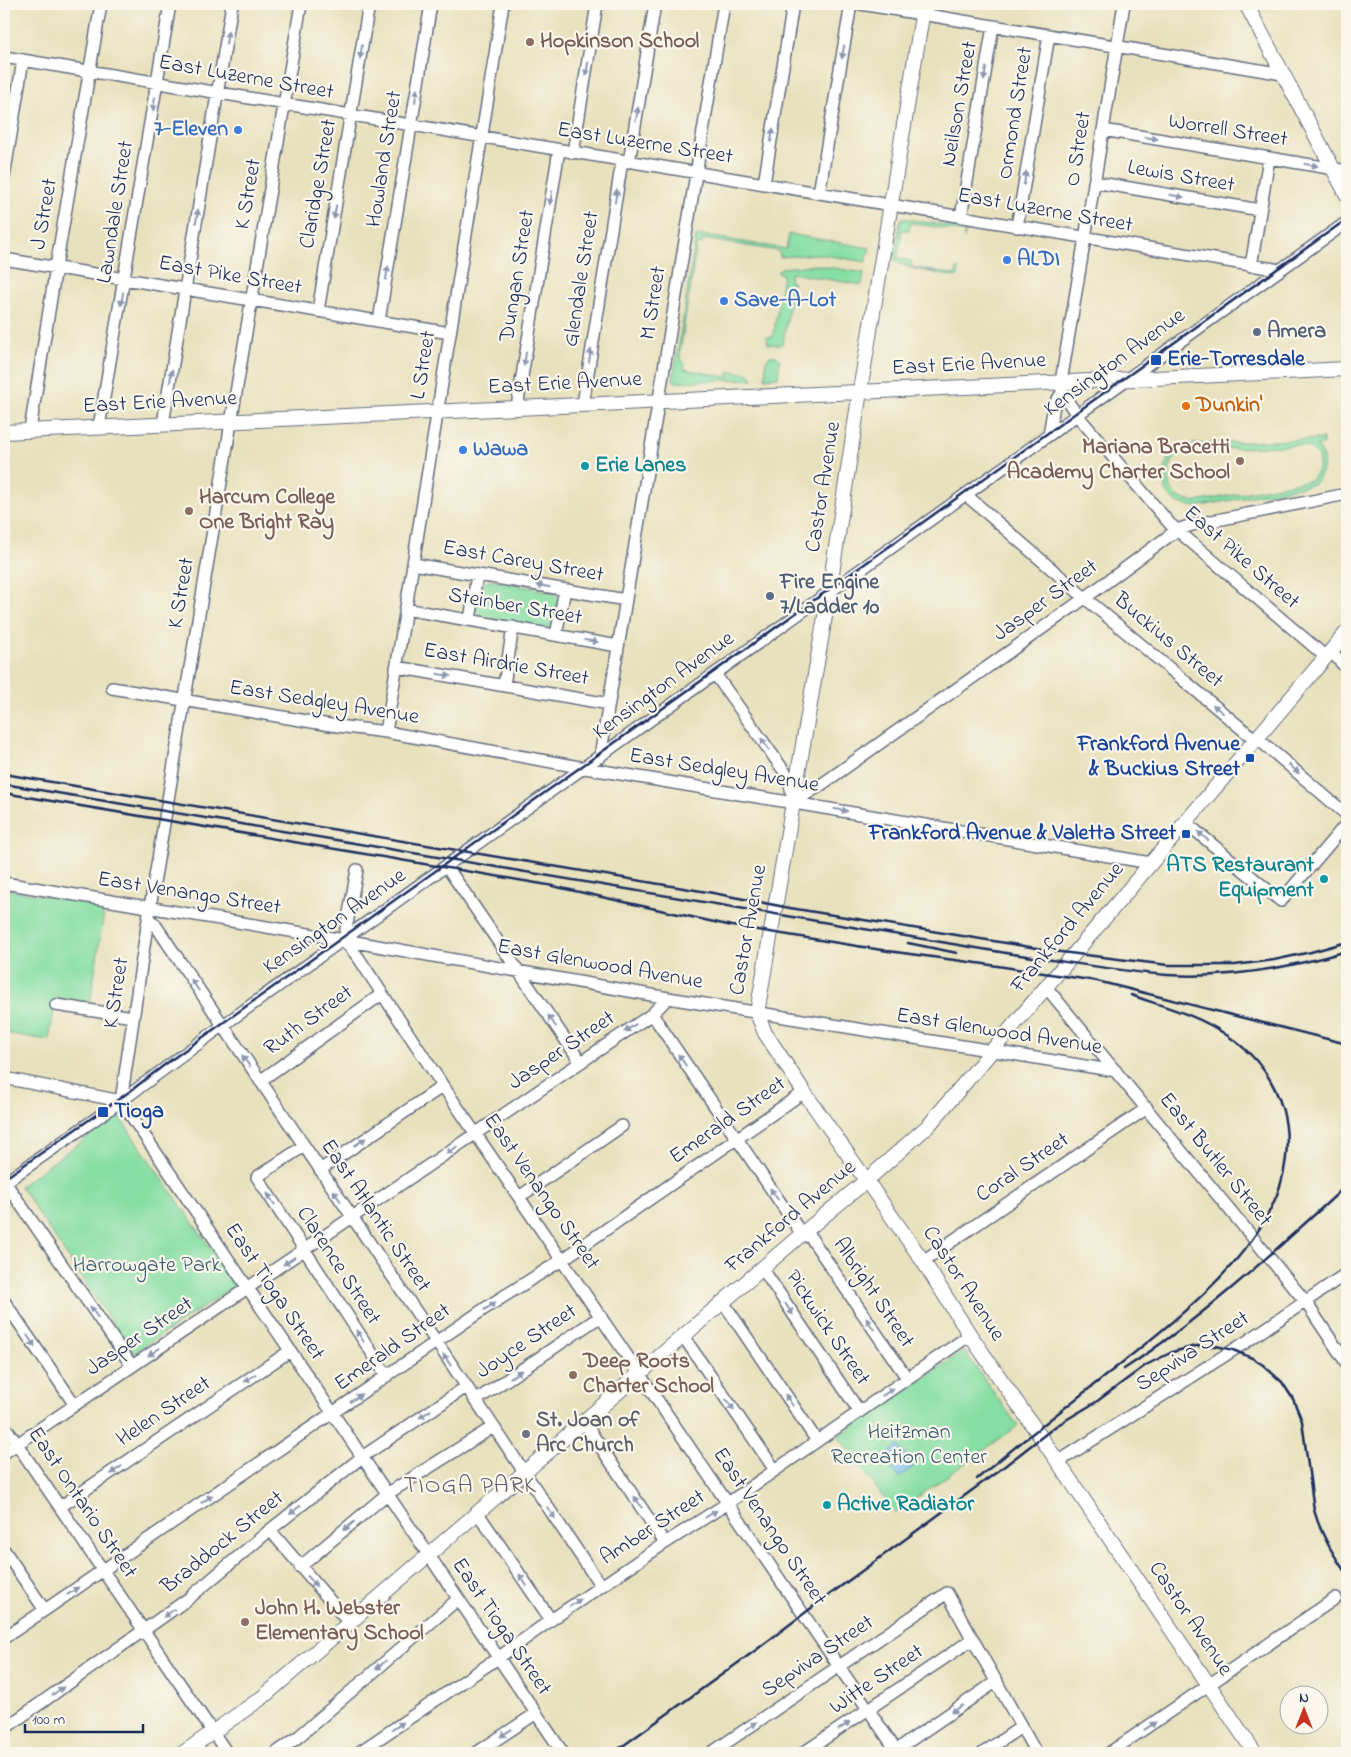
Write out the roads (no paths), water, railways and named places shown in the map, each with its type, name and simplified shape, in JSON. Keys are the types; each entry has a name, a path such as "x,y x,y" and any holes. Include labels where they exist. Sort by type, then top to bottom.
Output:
{"main road":[{"path":"1246,4 1283,74 1341,170 1347,195"},
{"name":"Castor Avenue","path":"923,9 829,593 757,1012 765,1034 923,1261 970,1335 1255,1753"},
{"name":"East Erie Avenue","path":"4,432 860,391 1061,388 1128,379 1347,369"},
{"name":"Frankford Avenue","path":"183,1753 263,1697 867,1180 928,1125 1347,632"}],"street":[{"name":"J Street","path":"30,430 101,4"},
{"name":"Lawndale Street","path":"100,427 170,4"},
{"path":"163,424 232,4"},
{"name":"K Street","path":"121,1100 184,700 301,4"},
{"name":"Claridge Street","path":"318,311 369,4"},
{"name":"Howland Street","path":"378,321 431,4"},
{"name":"L Street","path":"386,732 404,609 413,564 503,4"},
{"path":"573,153 597,4"},
{"name":"Glendale Street","path":"583,404 625,162 655,4"},
{"name":"M Street","path":"600,757 724,4"},
{"path":"764,184 793,4"},
{"path":"820,193 851,4"},
{"path":"861,4 923,9 993,26 1116,48 1283,74"},
{"name":"O Street","path":"1048,436 1054,405 1061,388 1124,4"},
{"name":"Neilson Street","path":"961,217 993,26"},
{"name":"Ormond Street","path":"1017,227 1049,35"},
{"name":"East Luzerne Street","path":"4,57 1280,270"},
{"path":"4,178 23,60"},
{"name":"Worrell Street","path":"1103,130 1341,170"},
{"name":"Dungan Street","path":"517,407 558,150"},
{"path":"1251,266 1269,158"},
{"name":"Lewis Street","path":"1094,182 1260,210"},
{"name":"Kensington Avenue","path":"4,1182 1347,222"},
{"name":"East Pike Street","path":"4,258 450,333"},
{"path":"1061,388 1077,415"},
{"name":"East Pike Street","path":"1077,415 1170,524 1347,670"},
{"name":"Jasper Street","path":"793,802 818,787 1085,598 1177,530 1192,525 1347,494"},
{"name":"Buckius Street","path":"966,495 1085,598 1247,733 1264,744 1347,815"},
{"name":"East Carey Street","path":"413,564 626,600"},
{"path":"470,620 477,575"},
{"path":"556,635 565,590"},
{"name":"Steinber Street","path":"404,609 618,646"},
{"path":"504,685 513,627"},
{"name":"East Airdrie Street","path":"396,667 609,704"},
{"path":"715,674 789,778 793,802"},
{"name":"East Sedgley Avenue","path":"112,688 330,725 386,732 585,768 1151,863"},
{"path":"1185,822 1280,901 1347,823"},
{"path":"447,867 580,1061"},
{"path":"344,940 357,870"},
{"name":"East Venango Street","path":"4,884 149,914 344,940 358,957 443,1086 640,1373 895,1752"},
{"name":"East Atlantic Street","path":"149,914 222,1026 600,1586"},
{"name":"East Glenwood Avenue","path":"344,940 668,998 1116,1071"},
{"name":"East Butler Street","path":"1046,987 1305,1301 1347,1364"},
{"name":"Ruth Street","path":"260,1081 382,994"},
{"name":"Jasper Street","path":"4,1453 652,1014 668,998"},
{"path":"56,1005 134,1017"},
{"name":"Albright Street","path":"652,1014 736,1140 802,1234 811,1238 907,1378"},
{"path":"4,1078 121,1100"},
{"path":"320,1170 443,1086"},
{"name":"Emerald Street","path":"4,1638 490,1305 562,1260 804,1092"},
{"name":"East Tioga Street","path":"121,1100 562,1753"},
{"name":"Coral Street","path":"923,1261 1147,1108"},
{"path":"519,1197 622,1126"},
{"name":"Clarence Street","path":"304,1146 257,1177 387,1376"},
{"path":"4,1182 132,1366"},
{"name":"Pickwick Street","path":"762,1268 859,1411"},
{"name":"Sepviva Street","path":"1058,1462 1246,1342 1347,1273"},
{"path":"4,1300 75,1405"},
{"path":"723,1302 817,1441"},
{"name":"Joyce Street","path":"475,1401 601,1316"},
{"name":"Amber Street","path":"358,1753 600,1586 728,1503 970,1335"},
{"path":"683,1336 775,1470"},
{"name":"Helen Street","path":"60,1507 290,1351"},
{"name":"Braddock Street","path":"4,1729 188,1599 270,1530 362,1457 466,1387"},
{"path":"584,1422 665,1543"},
{"name":"East Ontario Street","path":"4,1424 227,1753"},
{"path":"300,1567 387,1494 493,1428"},
{"path":"477,1512 551,1620"},
{"path":"270,1530 349,1623"},
{"path":"4,1550 44,1609"},
{"name":"Sepviva Street","path":"711,1753 947,1593 973,1639"},
{"path":"1109,1753 1336,1598"},
{"path":"276,1753 297,1738 458,1599"},
{"path":"973,1639 1036,1753"},
{"name":"Witte Street","path":"804,1753 973,1639"},
{"path":"895,1752 997,1681"},
{"path":"476,1753 535,1714"},
{"path":"983,1753 1022,1727"}],"water":[{"path":"898,1445 914,1466 899,1478 892,1469 894,1460 889,1453"}],"railway":[{"path":"4,1179 129,1092 171,1060 1347,219"},
{"path":"4,774 713,893 790,908 1061,952 1168,965 1235,965 1274,960 1347,942"},
{"path":"4,784 1012,954 1128,971 1190,976 1235,974 1281,967 1347,951"},
{"path":"4,793 548,885 732,926 1097,981 1347,1044"},
{"path":"908,943 957,953"},
{"path":"977,1479 1165,1328 1207,1291 1227,1271 1260,1228 1281,1184 1287,1147 1283,1111 1274,1088 1261,1067 1245,1049 1214,1027 1180,1011 1131,995"},
{"path":"1124,1369 1154,1349 1211,1305 1267,1258 1347,1185"},
{"path":"613,1753 756,1650 997,1472 1056,1426 1096,1402 1146,1365 1172,1352 1196,1346 1216,1346 1233,1350 1263,1365 1282,1382 1293,1399 1302,1421 1314,1510 1320,1528 1347,1575"}],"place":[{"name":"Hopkinson School","path":"530,42"},
{"name":"7-Eleven","path":"238,130"},
{"name":"ALDI","path":"1007,260"},
{"name":"Save-A-Lot","path":"724,301"},
{"name":"Amera","path":"1257,332"},
{"name":"Erie-Torresdale","path":"1156,360"},
{"name":"Dunkin'","path":"1186,406"},
{"name":"Wawa","path":"463,450"},
{"name":"Mariana Bracetti Academy Charter School","path":"1240,461"},
{"name":"Erie Lanes","path":"585,466"},
{"name":"Harcum College One Bright Ray","path":"189,511"},
{"name":"Fire Engine 7/Ladder 10","path":"770,596"},
{"name":"Frankford Avenue & Buckius Street","path":"1250,758"},
{"name":"Frankford Avenue & Valetta Street","path":"1186,834"},
{"name":"ATS Restaurant Equipment","path":"1324,879"},
{"name":"Tioga","path":"103,1112"},
{"name":"Deep Roots Charter School","path":"573,1375"},
{"name":"St. Joan of Arc Church","path":"526,1434"},
{"name":"Active Radiator","path":"827,1505"},
{"name":"John H. Webster Elementary School","path":"245,1622"}],"district":[{"name":"TIOGA PARK","path":"470,1486"}],"park label":[{"name":"Harrowgate Park","path":"147,1266"},
{"name":"Heitzman Recreation Center","path":"909,1446"}]}
